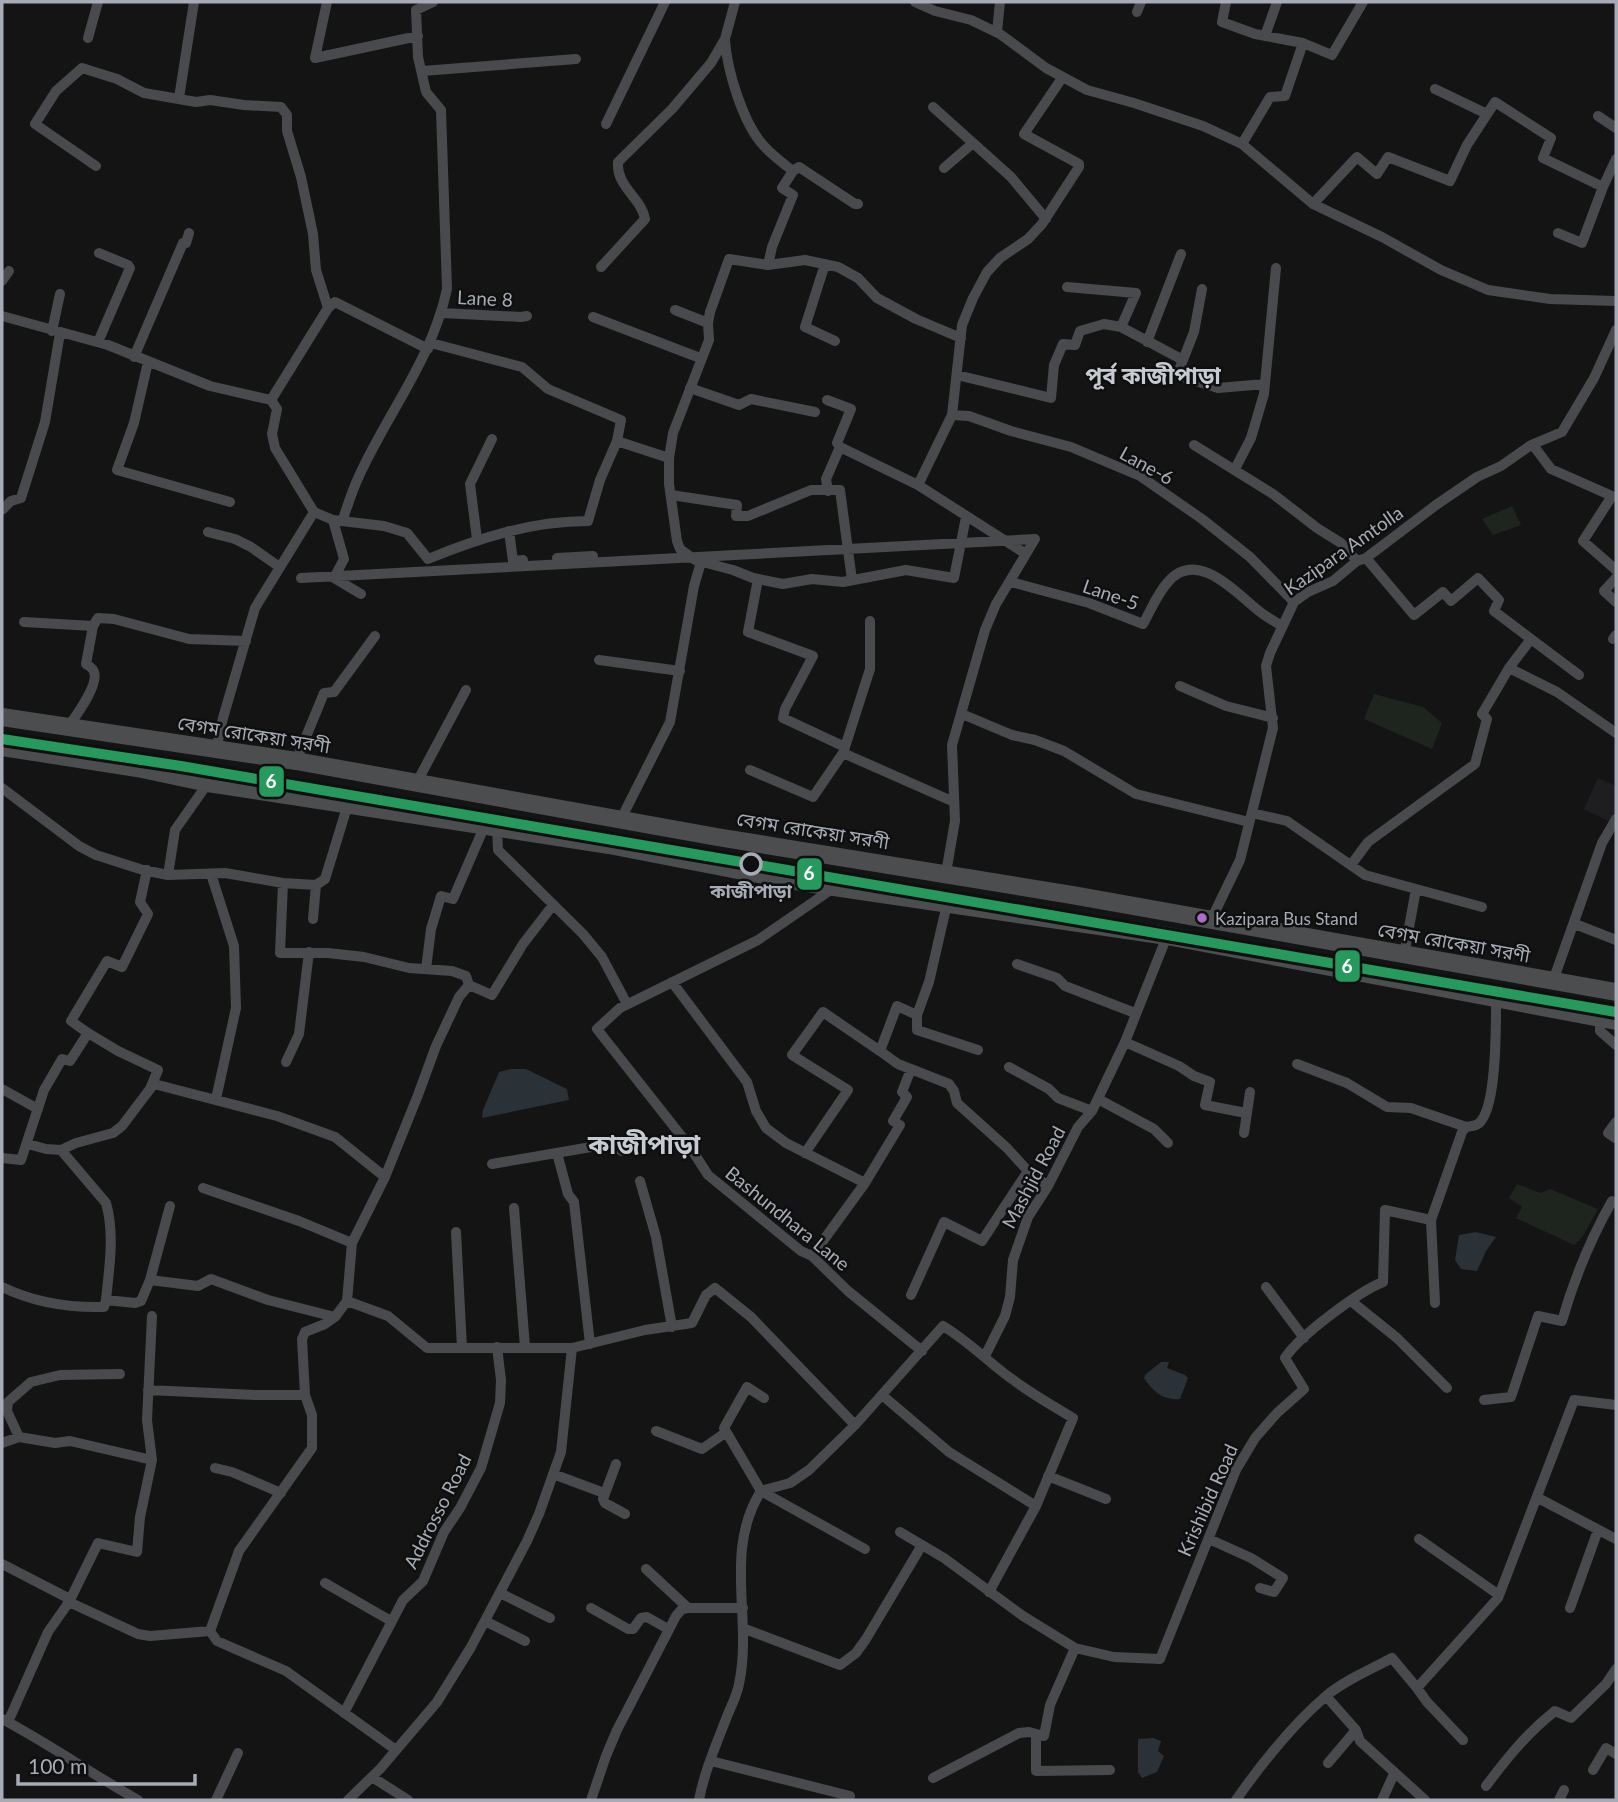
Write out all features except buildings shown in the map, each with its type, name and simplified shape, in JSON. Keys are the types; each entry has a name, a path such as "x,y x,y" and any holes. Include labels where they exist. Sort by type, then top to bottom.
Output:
{"main road":[{"name":"বেগম রোকেয়া সরণী","path":"2,717 296,761 1616,992"},
{"path":"2,747 137,768 208,783 609,845 835,887 1167,936 1608,1019"},
{"path":"491,826 500,796"}],"street":[{"path":"88,38 98,2"},
{"path":"179,98 194,2"},
{"path":"327,2 315,58 418,36"},
{"path":"361,594 334,578 344,559 338,519 430,346 447,289 441,110 426,92 418,57 416,10 433,2"},
{"path":"606,124 665,2"},
{"path":"601,267 645,219 643,209 620,180 618,162 691,88 711,63 725,38 735,2"},
{"path":"915,2 935,11 971,20 997,32 1062,78 1087,90 1203,125 1242,144 1313,204 1382,237 1441,271 1488,290 1549,299 1616,301"},
{"path":"997,32 1000,2"},
{"path":"1226,2 1222,22 1255,34 1303,43 1332,55 1363,2"},
{"path":"1265,36 1277,2"},
{"path":"725,38 730,69 754,134 763,146 793,171"},
{"path":"1242,144 1269,97 1286,96 1303,43"},
{"path":"422,71 576,59"},
{"path":"96,166 36,124 56,91 82,68 117,79 144,93 196,102 210,100 285,109 287,131 301,177 313,234 316,270 328,308"},
{"path":"918,485 952,415 962,325 987,272 1000,258 1028,239 1046,219 1080,166 1024,134 1062,78"},
{"path":"1435,89 1487,114"},
{"path":"1313,204 1357,157 1377,174 1388,157 1450,181 1467,145 1495,102 1551,138 1543,159 1603,187"},
{"path":"933,107 1011,177 1046,219"},
{"path":"1598,116 1616,128"},
{"path":"944,168 973,143"},
{"path":"1558,233 1582,243 1616,159"},
{"path":"768,265 776,235 793,195 782,188 793,171 799,167 858,204"},
{"path":"134,357 183,243 186,243 190,233"},
{"path":"98,342 130,268 99,253"},
{"path":"1147,342 1181,254"},
{"path":"961,338 916,319 877,298 858,278 838,267 805,260 768,265 729,259 708,323 709,340 673,433 669,458 671,495 680,549 690,558 701,562 783,584 812,579 843,582 906,570 954,578 966,517"},
{"path":"825,264 805,327 835,341"},
{"path":"1235,469 1251,438 1265,384 1276,268"},
{"path":"2,281 9,271"},
{"path":"1068,287 1136,293 1121,327"},
{"path":"1202,289 1194,332 1177,375 1218,388 1265,384"},
{"path":"2,510 6,500 21,498 45,422 60,294"},
{"path":"2,316 98,342 210,386 271,400 277,409 272,434 275,448 314,512 407,533 428,559 477,539 509,531 567,521 588,521 600,480 617,441 621,420 548,389 522,367 430,346 335,302 328,308 271,400"},
{"path":"675,310 708,323"},
{"name":"Lane 8","path":"442,313 527,316"},
{"path":"593,317 700,358"},
{"path":"957,375 1051,398 1054,365 1063,344 1074,345 1080,331 1104,324 1121,327 1183,360"},
{"name":"Kazipara Amtolla","path":"1211,920 1240,860 1251,818 1273,729 1266,666 1294,602 1308,592 1333,581 1436,505 1533,444 1562,432 1594,379 1616,330"},
{"path":"148,362 134,423 117,470 230,502"},
{"path":"690,388 739,405 751,399 815,412"},
{"path":"827,400 851,409 837,443 840,447 918,485 1026,554"},
{"name":"Lane-6","path":"952,415 969,416 1070,447 1140,476 1250,557 1294,602"},
{"path":"477,539 470,484 492,439"},
{"path":"617,441 669,458"},
{"path":"1533,444 1551,469 1612,496 1583,541 1616,570"},
{"path":"1194,445 1273,494 1341,543 1362,560 1415,615 1443,592 1451,601 1478,579 1499,600 1494,611 1578,675"},
{"path":"828,491 826,479 840,447"},
{"path":"671,495 737,505 736,516 748,516 811,490 840,490 852,580"},
{"path":"216,750 255,608 278,566 314,512"},
{"path":"509,531 513,561 613,556"},
{"path":"208,532 243,542 278,566"},
{"path":"301,578 1035,539 996,604 985,631 951,745 955,821 946,873"},
{"path":"621,819 670,722 694,586 701,562"},
{"name":"Lane-5","path":"1011,582 1089,603 1143,624 1168,582 1179,572 1195,570 1212,575 1231,586 1259,611 1282,626"},
{"path":"1616,578 1604,591 1616,602"},
{"path":"758,579 748,632 813,656 785,709 783,718 954,802"},
{"path":"68,727 86,700 95,674 94,669 86,664 93,626 98,618 114,619 189,639 246,641"},
{"path":"750,770 812,797 844,750 870,669 870,621"},
{"path":"24,622 93,626"},
{"path":"296,761 324,694 334,692 375,636"},
{"path":"1351,866 1368,842 1475,764 1487,719 1482,714 1509,667 1531,639"},
{"path":"599,660 680,671"},
{"path":"1509,667 1557,692 1616,733"},
{"path":"1180,686 1226,706 1273,718"},
{"path":"417,782 466,690"},
{"path":"962,714 1012,736 1035,740 1064,751 1136,794 1251,818 1287,821 1365,875 1482,907"},
{"path":"169,875 175,830 208,783"},
{"path":"4,794 79,846 96,855 147,870 169,875 234,874 283,883 316,885 325,879 348,804"},
{"path":"1553,981 1602,843 1616,819"},
{"path":"491,826 498,850 602,957 627,1004 758,940 835,887"},
{"path":"426,969 431,929 441,896 453,899 491,826"},
{"path":"147,870 140,902 148,914 134,947 122,967 107,961 71,1021 118,1051 158,1070 150,1089"},
{"path":"211,874 234,946 236,1008 216,1099"},
{"path":"283,883 280,953 364,957 409,968 452,971 466,976 469,985 492,995 523,944 553,905"},
{"path":"313,919 316,885"},
{"path":"1404,955 1416,889"},
{"path":"947,904 929,982 917,1015 917,1030 978,1050"},
{"path":"1575,924 1616,940"},
{"name":"Mashjid Road","path":"985,1356 1005,1316 1010,1297 1013,1260 1028,1217 1048,1186 1078,1127 1098,1099 1125,1042 1167,936"},
{"path":"286,1062 299,1034 309,953"},
{"path":"1017,964 1058,978 1065,986 1135,1013"},
{"path":"672,982 747,1082 756,1111 766,1128 786,1143 865,1183"},
{"path":"210,1631 239,1550 312,1448 312,1415 305,1395 302,1339 304,1332 325,1325 347,1301 352,1243 385,1177 436,1046 459,997 469,985"},
{"path":"1297,1064 1347,1083 1387,1107 1411,1108 1466,1127 1475,1126 1481,1121 1491,1099 1496,998"},
{"name":"Bashundhara Lane","path":"627,1004 608,1017 597,1029 690,1147 708,1175 801,1251 812,1256 848,1291 922,1351"},
{"path":"880,1051 897,1006 917,1015"},
{"path":"805,1153 848,1090 792,1055 823,1012 911,1069 948,1084 954,1091 957,1104 1028,1171 1048,1186"},
{"path":"1608,1019 1600,1031 1616,1045"},
{"path":"2,1158 21,1160 44,1090 62,1059 70,1061 88,1033"},
{"path":"1125,1042 1210,1082 1205,1105 1246,1113"},
{"path":"1009,1067 1049,1089 1058,1098 1092,1111"},
{"path":"812,1256 865,1183 900,1125 894,1121 907,1097 902,1092 911,1069"},
{"path":"28,1144 61,1150 113,1133 122,1126 153,1085 158,1085 277,1116 335,1137 385,1177"},
{"path":"2,1089 38,1109"},
{"path":"1244,1133 1251,1092"},
{"path":"1098,1099 1154,1129 1168,1143"},
{"path":"1615,1138 1608,1133 1616,1122"},
{"path":"1435,1303 1431,1220 1466,1127"},
{"path":"492,1164 597,1146 613,1146 622,1151"},
{"path":"2,1287 45,1303 104,1307 111,1228 106,1203 61,1150"},
{"path":"557,1153 568,1194 573,1202 590,1343"},
{"path":"911,1295 944,1222 982,1241 1028,1171"},
{"path":"640,1181 656,1237 672,1327"},
{"path":"203,1188 299,1221 352,1243"},
{"path":"1484,1400 1511,1397 1538,1316 1562,1321 1593,1234 1612,1201 1616,1203"},
{"path":"106,1300 135,1303 141,1301 150,1280 170,1206"},
{"path":"514,1208 525,1347"},
{"name":"Krishibid Road","path":"1075,1648 1114,1657 1160,1659 1236,1470 1255,1438 1277,1413 1304,1389 1285,1358 1304,1338 1362,1292 1383,1282 1385,1210 1431,1220"},
{"path":"456,1232 462,1348"},
{"path":"150,1280 198,1286 211,1279 268,1300 335,1317"},
{"path":"1266,1287 1304,1338"},
{"path":"347,1301 388,1316 427,1348 572,1348 645,1330 692,1323 706,1294 715,1289 751,1317 855,1426"},
{"path":"1351,1301 1397,1338 1447,1388"},
{"path":"138,1800 5,1720 48,1632 69,1602 98,1544 137,1552 140,1517 152,1460 147,1420 152,1316"},
{"path":"699,1800 739,1686 745,1629 741,1563 743,1531 751,1508 761,1492 790,1483 809,1470 855,1426 943,1326 960,1336 993,1365 1032,1393 1073,1418 1036,1506 989,1592"},
{"name":"Addrosso Road","path":"344,1713 403,1600 423,1581 444,1532 481,1468 500,1403 501,1380 497,1347"},
{"path":"348,1800 372,1777 437,1702 485,1621 527,1541 561,1452 572,1348"},
{"path":"19,1437 7,1407 8,1402 31,1382 60,1375 120,1374"},
{"path":"764,1398 747,1387 724,1428 761,1492 865,1549"},
{"path":"148,1390 305,1395"},
{"path":"882,1395 949,1452 1036,1506"},
{"path":"1417,1688 1499,1595 1574,1400 1616,1405"},
{"path":"656,1432 702,1449 725,1433"},
{"path":"2,1443 19,1437 55,1443 70,1441 152,1460"},
{"path":"616,1464 603,1499 605,1503 625,1514"},
{"path":"215,1468 232,1472 281,1493"},
{"path":"554,1474 604,1493"},
{"path":"1048,1476 1106,1499"},
{"path":"1538,1498 1616,1539"},
{"path":"1570,1608 1598,1530"},
{"path":"900,1532 944,1558 1023,1616 1075,1648 1050,1705 1044,1736 1019,1733 933,1778"},
{"path":"1209,1539 1251,1558 1283,1578 1274,1592 1260,1588"},
{"path":"1419,1539 1499,1595"},
{"path":"745,1629 841,1665 856,1653 866,1639 922,1545"},
{"path":"2,1564 66,1597 69,1602 138,1634 150,1636 210,1631"},
{"path":"646,1569 688,1608"},
{"path":"326,1583 391,1621"},
{"path":"500,1593 550,1618"},
{"path":"591,1608 628,1629 633,1629 641,1618 647,1617 668,1629"},
{"path":"591,1800 617,1730 676,1616 682,1609 688,1608 743,1608"},
{"path":"485,1621 525,1641"},
{"path":"210,1631 217,1642 286,1671 396,1750"},
{"path":"1236,1800 1275,1749 1326,1696 1392,1658 1427,1702 1463,1740"},
{"path":"1486,1786 1520,1742 1541,1722 1555,1711 1571,1718 1606,1684 1616,1669"},
{"path":"1326,1696 1356,1730 1360,1741 1425,1800"},
{"path":"1328,1763 1356,1730"},
{"path":"1036,1734 1036,1771 1111,1770"},
{"path":"1593,1770 1606,1748 1616,1754"},
{"path":"216,1800 237,1753"},
{"path":"711,1761 850,1796"},
{"path":"1382,1800 1394,1774"},
{"path":"372,1777 408,1800"}],"shaded area":[{"path":"1512,506 1521,525 1493,535 1482,519"},
{"path":"1374,694 1423,707 1442,723 1432,749 1364,719"},
{"path":"1598,778 1616,786 1616,811 1610,822 1584,809"},
{"path":"526,1069 567,1089 569,1100 482,1118 499,1072"},
{"path":"1517,1184 1541,1193 1550,1189 1598,1209 1583,1236 1574,1245 1516,1218 1522,1207 1509,1198"},
{"path":"1476,1232 1496,1237 1477,1271 1461,1269 1455,1260 1459,1235"},
{"path":"1161,1362 1169,1362 1167,1368 1188,1378 1180,1399 1159,1394 1144,1378"},
{"path":"1153,1738 1161,1741 1158,1751 1164,1756 1157,1772 1142,1778 1138,1772 1138,1739"}],"transit line":[{"name":"6","path":"2,739 181,766 1616,1012"}],"place":[{"name":"কাজীপাড়া","path":"751,864"},
{"name":"Kazipara Bus Stand","path":"1202,918"}],"district":[{"name":"পূর্ব কাজীপাড়া","path":"1153,375"},
{"name":"কাজীপাড়া","path":"644,1144"}]}
